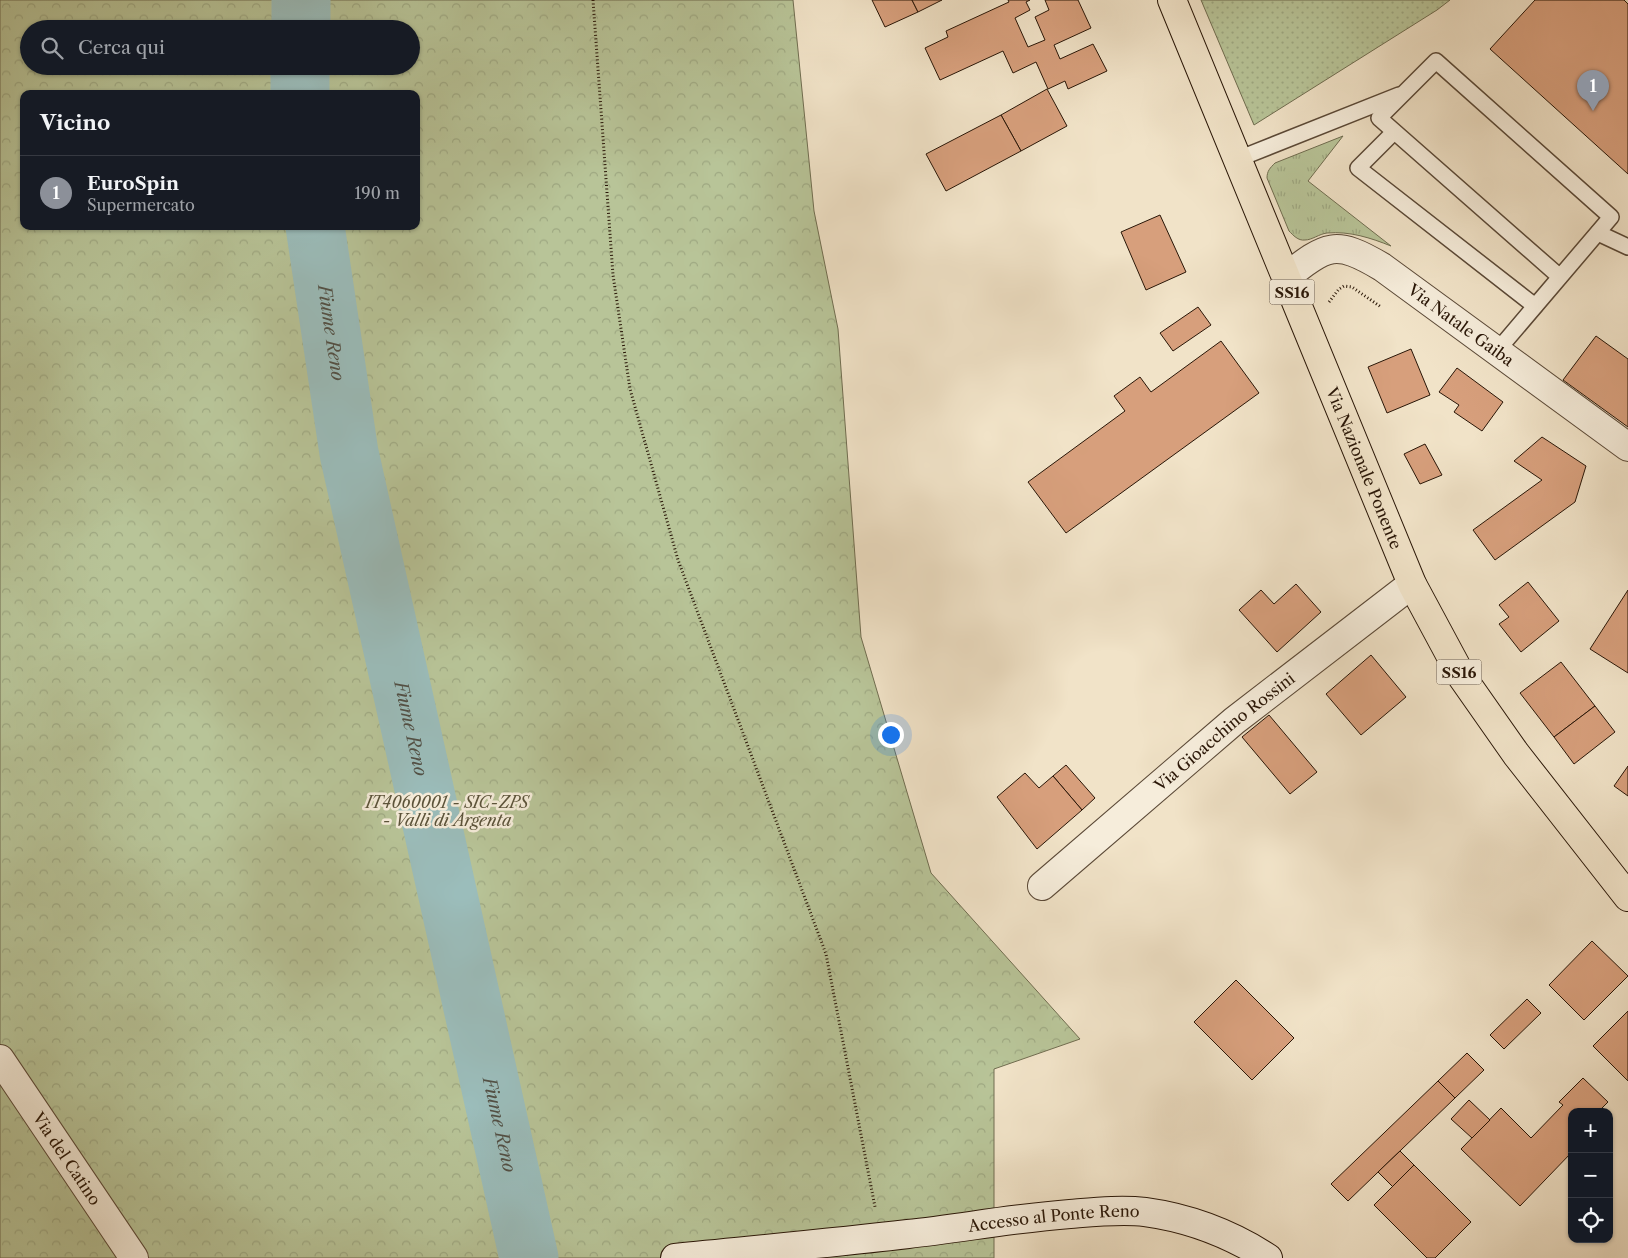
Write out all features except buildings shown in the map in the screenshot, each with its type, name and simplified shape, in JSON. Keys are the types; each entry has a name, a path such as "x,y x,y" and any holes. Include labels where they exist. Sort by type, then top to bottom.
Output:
{"main road":[{"name":"Via Nazionale Ponente","path":"1172,0 1412,584 1462,677 1516,754 1628,897"}],"street":[{"name":"Via Natale Gaiba","path":"1286,277 1316,254 1326,250 1355,252 1382,267 1628,447"},
{"name":"Via Gioacchino Rossini","path":"1042,886 1234,721 1412,584"},
{"name":"Via del Catino","path":"0,1059 134,1258"},
{"name":"Accesso al Ponte Reno","path":"676,1258 880,1237 1096,1211 1143,1212 1180,1218 1216,1231 1253,1248 1268,1258"}],"lane":[{"path":"1497,351 1536,306 1611,217 1436,61 1379,118 1560,277"},
{"path":"1238,160 1405,92"},
{"path":"1394,132 1358,168 1536,306"},
{"path":"1598,233 1628,247"}],"path":[{"path":"593,0 613,275 630,389 678,560 826,954 880,1237"},
{"path":"1302,316 1326,305 1339,289 1344,286 1352,287 1384,310"}],"green space":[{"name":"IT4060001 - SIC-ZPS - Valli di Argenta","path":"0,0 793,0 814,211 838,329 861,637 931,873 1080,1039 994,1069 994,1258 0,1258"},
{"path":"1201,0 1450,0 1254,125"},
{"path":"1343,136 1308,181 1391,246 1368,238 1344,233 1327,233 1310,239 1300,240 1289,231 1267,178 1269,170 1275,163"}],"waterway":[{"name":"Fiume Reno","path":"301,0 301,20"},
{"name":"Fiume Reno","path":"300,75 300,90"},
{"name":"Fiume Reno","path":"316,230 349,453 529,1258"}],"place":[{"name":"EuroSpin","path":"1593,111"}]}
